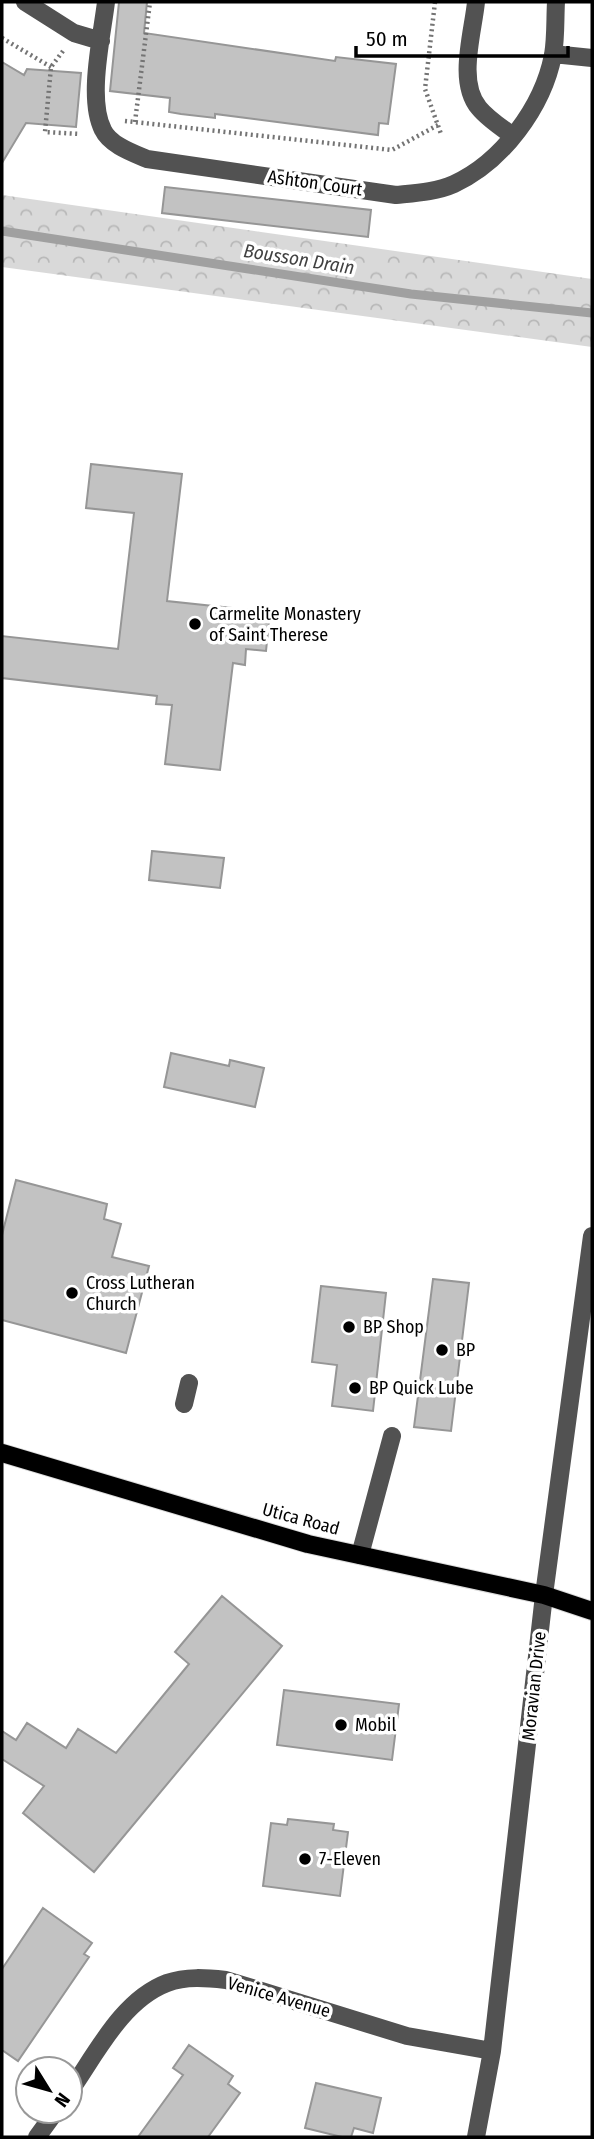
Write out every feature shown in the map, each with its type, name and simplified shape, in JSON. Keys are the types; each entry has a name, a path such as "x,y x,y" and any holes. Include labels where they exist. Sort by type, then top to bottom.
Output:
{"main road":[{"name":"Utica Road","path":"2,1453 308,1544 544,1595 592,1611"}],"street":[{"path":"25,2 74,33 102,41"},
{"path":"99,118 97,82 106,2"},
{"path":"476,2 468,70 471,95 480,110 513,136"},
{"name":"Ashton Court","path":"99,118 103,132 116,143 148,159 396,195 428,192 454,184 487,163 513,136 546,82 553,54 556,7"},
{"path":"553,54 592,58"},
{"name":"Moravian Drive","path":"476,2137 492,2052 544,1595 592,1236"},
{"path":"184,1404 190,1383"},
{"path":"360,1555 392,1436"},
{"name":"Venice Avenue","path":"84,2071 121,2019 140,1999 167,1983 197,1977 226,1980 416,2038 492,2052"}],"path":[{"path":"135,122 150,2"},
{"path":"435,2 425,89 441,134"},
{"path":"2,38 51,67"},
{"path":"68,44 51,67 46,132 77,136 99,118 393,150 438,125"}],"green space":[{"path":"2,195 592,279 592,347 2,267"}],"building":[{"path":"119,2 147,2 144,33 335,61 336,57 396,64 388,124 379,123 378,135 215,114 215,118 181,114 169,112 170,98 110,91"},
{"path":"2,62 24,75 27,69 81,73 76,127 26,123 2,163"},
{"path":"165,187 371,210 368,237 162,213"},
{"name":"Carmelite Monastery of Saint Therese","path":"91,464 182,474 167,601 270,612 266,651 246,649 245,665 233,663 220,770 165,764 172,705 156,704 157,696 2,678 2,636 118,649 134,513 86,508"},
{"path":"152,851 224,858 220,888 149,880"},
{"path":"171,1053 229,1066 230,1060 264,1068 255,1107 164,1087"},
{"name":"Cross Lutheran Church","path":"16,1180 107,1204 104,1219 121,1224 112,1257 149,1266 126,1353 2,1320 2,1235"},
{"path":"433,1279 469,1283 451,1431 414,1427"},
{"name":"BP Shop","path":"321,1286 386,1293 373,1411 332,1406 337,1365 312,1362"},
{"path":"222,1596 282,1646 94,1872 23,1813 44,1786 2,1759 2,1731 16,1740 27,1723 66,1748 78,1729 116,1753 189,1664 175,1652"},
{"path":"284,1690 399,1704 392,1760 277,1745"},
{"name":"7-Eleven","path":"288,1819 334,1824 333,1830 348,1832 340,1896 263,1886 271,1823 287,1825"},
{"path":"43,1908 92,1943 84,1954 89,1957 22,2055 14,2055 14,2058 2,2050 2,1969"},
{"path":"189,2045 233,2076 228,2084 240,2093 208,2137 138,2137 183,2075 173,2068"},
{"path":"316,2083 381,2098 373,2133 354,2128 351,2137 342,2137 305,2128"}],"waterway":[{"name":"Bousson Drain","path":"2,231 411,294 592,313"}],"place":[{"name":"Carmelite Monastery of Saint Therese","path":"195,624"},
{"name":"Cross Lutheran Church","path":"72,1293"},
{"name":"BP Shop","path":"349,1327"},
{"name":"BP","path":"442,1350"},
{"name":"BP Quick Lube","path":"355,1388"},
{"name":"Mobil","path":"341,1725"},
{"name":"7-Eleven","path":"305,1859"}]}
